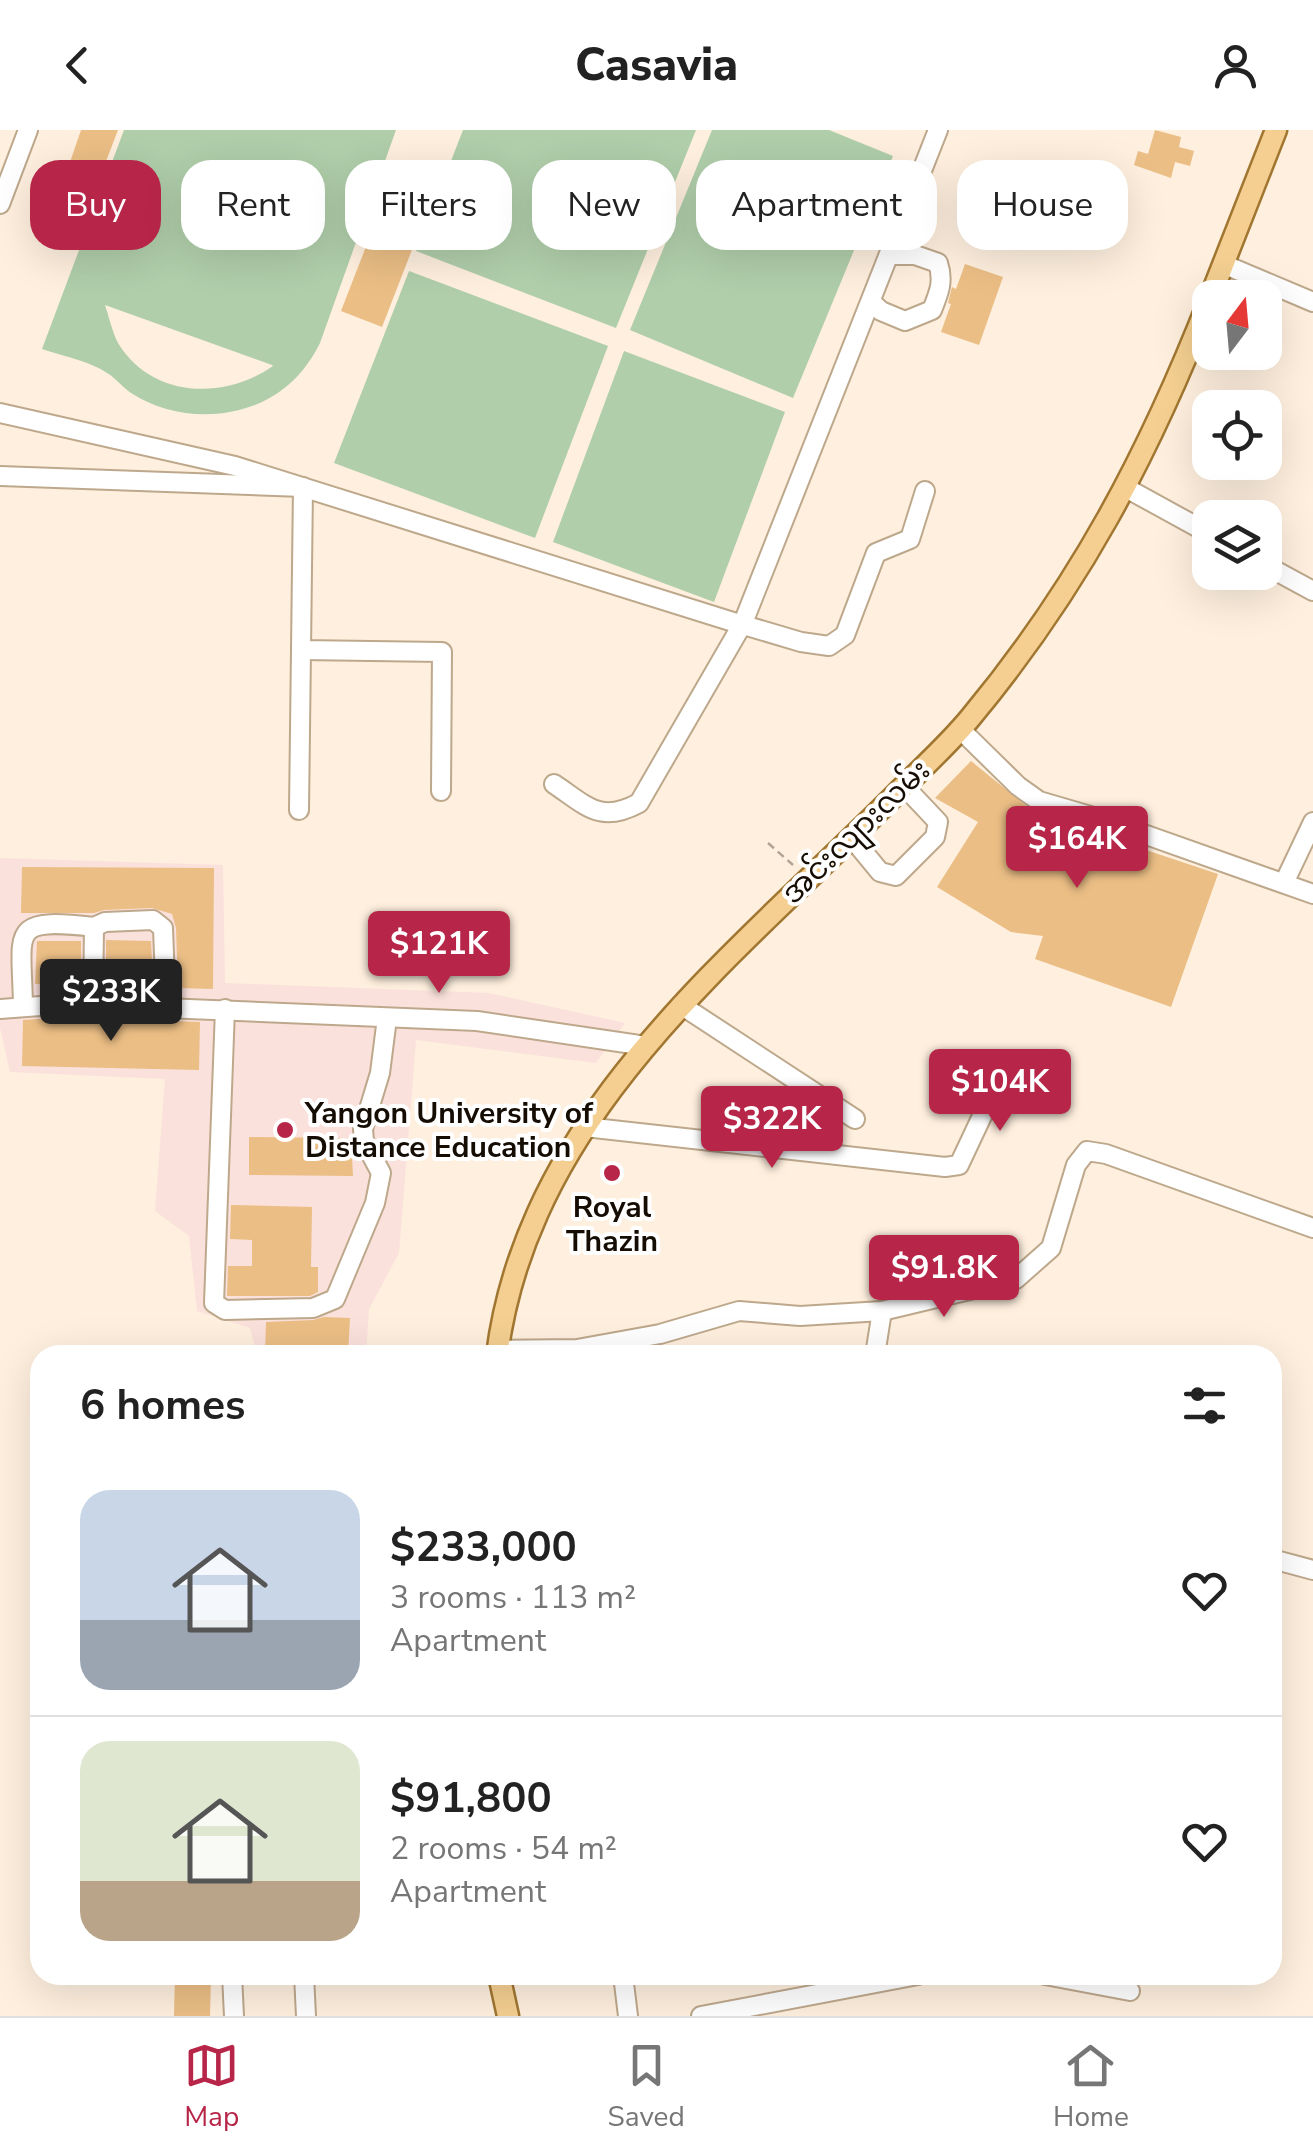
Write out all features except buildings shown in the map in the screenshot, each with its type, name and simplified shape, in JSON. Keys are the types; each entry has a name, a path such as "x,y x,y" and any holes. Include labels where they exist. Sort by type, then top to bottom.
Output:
{"main road":[{"name":"အင်းလျားလမ်း","path":"1217,280 1276,130"},
{"name":"အင်းလျားလမ်း","path":"498,1345 509,1292 524,1246 585,1127 682,1005 960,729 1038,632 1126,488 1170,399 1192,343"},
{"path":"501,1985 508,2016"}],"street":[{"path":"0,204 28,130"},
{"path":"554,784 600,814 622,812 639,802 743,623 938,130"},
{"path":"871,302 880,311 905,320 932,310 937,298 943,278 938,264 915,255 890,255"},
{"path":"1223,264 1313,302"},
{"path":"0,412 235,466 801,642 829,646 845,635 876,553 910,539 925,492"},
{"path":"0,476 303,487"},
{"path":"299,810 303,487"},
{"path":"1126,488 1192,524"},
{"path":"1282,575 1313,592"},
{"path":"300,650 442,652 442,791"},
{"path":"960,729 1039,802 1104,820 1313,894"},
{"path":"852,838 880,872 896,876 935,837 938,822 904,786"},
{"path":"1284,883 1313,822"},
{"path":"23,1007 22,938 31,926 47,922 94,927 105,922 152,920 163,928 166,1009"},
{"path":"94,927 94,1006"},
{"path":"682,1005 856,1119"},
{"path":"0,1009 226,1009 477,1020 646,1046"},
{"path":"226,1009 214,1303 225,1310 313,1308 335,1299 375,1203 381,1174 364,1141 363,1129 380,1073 387,1018"},
{"path":"585,1127 958,1165 998,1082"},
{"path":"603,1345 660,1334 739,1310 800,1316 882,1310 1016,1278 1051,1248 1076,1165 1087,1151 1106,1154 1313,1228"},
{"path":"877,1345 882,1310"},
{"path":"1282,1562 1313,1570"},
{"path":"232,1985 234,2016"},
{"path":"304,1985 306,2016"},
{"path":"624,1985 628,2016"},
{"path":"701,2016 865,1985"},
{"path":"1098,1985 1130,1991"}],"path":[{"path":"768,842 809,878"}],"shaded area":[{"name":"Yangon University of Distance Education","path":"0,858 223,865 225,983 489,993 625,1023 596,1063 416,1040 399,1253 369,1309 367,1345 254,1345 250,1328 197,1311 189,1236 155,1211 165,1079 10,1072 0,1028"}],"green space":[{"path":"124,130 396,130 385,160 345,160 345,250 353,250 320,343 281,391 262,402 229,412 179,412 146,401 92,365 42,349 79,250 161,250 161,160 113,160","holes":["105,305 273,366 233,385 190,388 169,384 132,361 118,343"]},
{"path":"463,130 696,130 676,180 676,160 532,160 532,250 648,250 616,328 416,251 512,250 512,160 451,160"},
{"path":"712,130 829,130 893,156 891,160 700,160"},
{"path":"696,169 696,250 854,250 793,398 630,330 663,250 676,250 676,218"},
{"path":"409,271 608,346 535,538 334,463"},
{"path":"624,351 785,412 714,602 553,542"}],"place":[{"name":"Yangon University of Distance Education","path":"285,1130"},
{"name":"Royal Thazin","path":"612,1173"}]}
